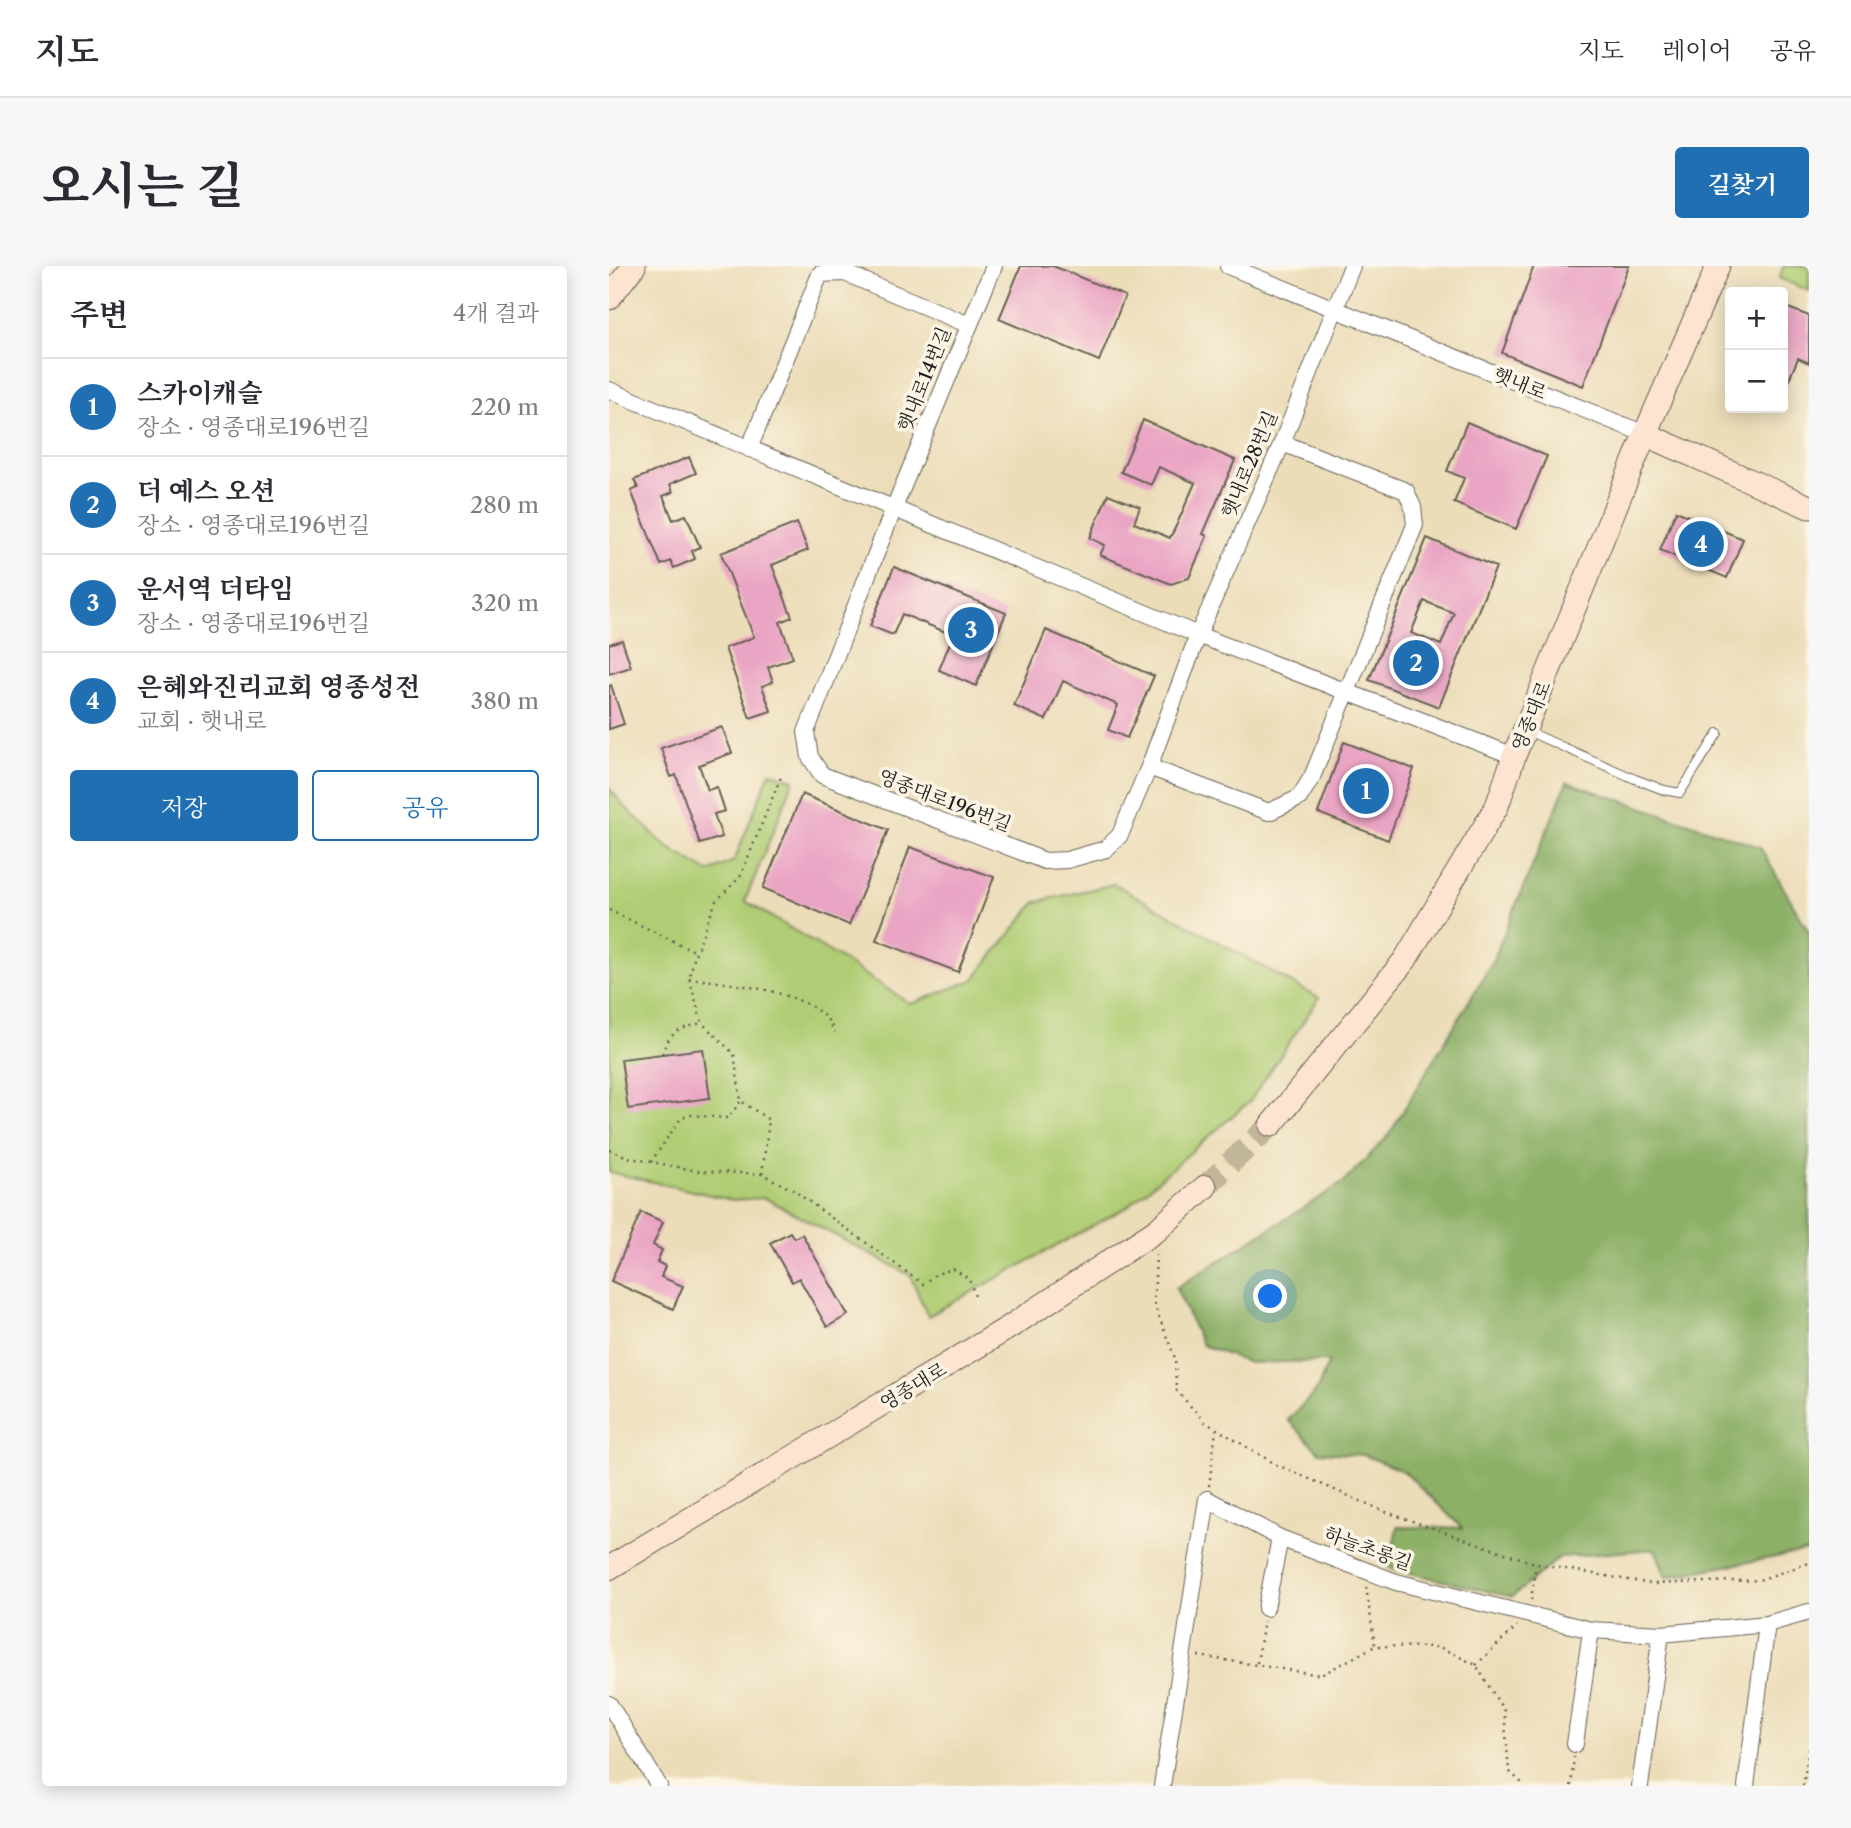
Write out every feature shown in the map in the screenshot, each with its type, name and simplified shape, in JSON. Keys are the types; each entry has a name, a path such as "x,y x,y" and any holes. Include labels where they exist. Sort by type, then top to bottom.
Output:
{"main road":[{"path":"609,298 633,266"},
{"name":"영종대로","path":"1271,1125 1405,960 1497,806 1514,756 1645,434 1718,266"},
{"name":"햇내로","path":"1645,434 1809,507"},
{"name":"영종대로","path":"609,1568 1008,1328 1157,1230 1205,1187"}],"street":[{"name":"햇내로14번길","path":"894,508 994,266"},
{"name":"햇내로","path":"1228,266 1645,434"},
{"name":"햇내로28번길","path":"1198,635 1282,443 1352,266"},
{"path":"749,449 820,274 845,273 969,326"},
{"path":"609,390 1198,635 1514,756"},
{"path":"1149,767 1269,811 1299,798 1312,777 1347,693 1415,524 1413,507 1406,491 1282,443"},
{"name":"영종대로196번길","path":"894,508 806,732 810,757 822,775 1045,861 1067,860 1107,849 1120,835 1149,767 1198,635"},
{"path":"1163,1786 1207,1500"},
{"name":"하늘초롱길","path":"1207,1500 1280,1538 1396,1582 1591,1630 1661,1634 1767,1624 1809,1612"},
{"path":"1266,1608 1280,1538"},
{"path":"1747,1786 1767,1624"},
{"path":"1575,1744 1591,1630"},
{"path":"1640,1786 1661,1634"},
{"path":"609,1704 659,1786"}],"lane":[{"path":"1525,730 1635,779 1680,793 1718,733"}],"path":[{"path":"650,1162 681,1118 690,1115 728,1118 741,1101 734,1054 702,1023 689,978 716,901 740,877 781,777"},
{"path":"609,910 696,952"},
{"path":"689,978 765,990 804,1003 826,1018 835,1032"},
{"path":"662,1054 667,1038 682,1028 702,1023"},
{"path":"741,1101 769,1120 762,1174"},
{"path":"609,1150 631,1158 698,1171 762,1174 793,1190 923,1284 936,1274 953,1269 969,1279 975,1296"},
{"path":"1157,1230 1154,1304 1175,1358 1176,1390 1205,1422 1277,1465 1386,1512 1537,1564 1652,1584 1759,1580 1809,1563"},
{"path":"1207,1500 1216,1429"},
{"path":"1363,1569 1375,1646"},
{"path":"1257,1665 1266,1608"},
{"path":"1183,1653 1321,1675 1375,1646 1439,1647 1476,1665 1504,1711 1509,1771 1525,1786"},
{"path":"1571,1786 1575,1744"},
{"path":"1803,1786 1809,1748"}],"green space":[{"path":"1784,266 1809,266 1809,291 1779,278"},
{"path":"770,772 794,780 745,901 911,1004 973,980 1036,902 1114,884 1319,998 1250,1101 1127,1207 928,1316 910,1275 765,1198 732,1200 609,1172 609,788 667,847 709,872 734,861"},
{"path":"1567,782 1760,847 1809,932 1809,1551 1666,1577 1655,1549 1560,1557 1512,1597 1389,1568 1397,1527 1462,1528 1405,1472 1364,1455 1319,1452 1288,1420 1317,1390 1329,1361 1249,1363 1202,1345 1176,1288 1344,1182 1388,1136 1492,963"}],"building":[{"path":"1021,266 1053,266 1125,296 1099,361 999,319"},
{"path":"1534,266 1629,266 1583,386 1502,353"},
{"path":"1788,308 1809,316 1809,363 1798,358 1788,382"},
{"path":"1143,420 1235,460 1203,534 1207,536 1189,578 1171,584 1100,555 1105,545 1090,538 1108,494 1140,507 1134,523 1170,538 1177,524 1195,483 1159,467 1151,485 1121,472"},
{"path":"1467,422 1547,456 1516,529 1454,503 1464,478 1447,471"},
{"path":"689,457 696,473 670,484 673,492 663,496 673,520 686,515 700,547 692,551 695,559 674,568 671,561 661,565 631,491 638,488 634,480"},
{"path":"1676,511 1743,539 1727,578 1660,550"},
{"path":"797,523 808,550 772,565 792,617 780,622 793,658 768,667 773,682 762,686 771,711 750,718 725,648 754,637 721,553"},
{"path":"1427,538 1496,567 1439,707 1369,680","holes":["1424,601 1454,613 1441,645 1411,633"]},
{"path":"894,567 1006,613 976,686 939,670 953,635 902,614 893,635 870,626"},
{"path":"1046,630 1154,676 1127,738 1108,730 1118,705 1063,681 1046,720 1014,706"},
{"path":"622,640 631,667 609,674 609,644"},
{"path":"611,685 624,724 609,729 609,686"},
{"path":"722,727 732,753 699,765 708,790 717,787 725,811 714,814 722,837 700,844 676,775 671,777 661,748"},
{"path":"1344,742 1414,769 1388,840 1318,813"},
{"path":"802,794 888,830 849,925 763,888"},
{"path":"910,847 994,877 958,972 876,940"},
{"path":"703,1049 710,1098 628,1109 621,1059"},
{"path":"641,1212 663,1222 653,1245 662,1250 657,1262 665,1266 661,1277 683,1286 673,1309 611,1281"},
{"path":"790,1232 794,1238 802,1234 848,1315 827,1327 799,1278 792,1282 770,1243"}],"tunnel":[{"path":"1205,1187 1271,1125"}],"place":[{"name":"은혜와진리교회 영종성전","path":"1701,544"},
{"name":"운서역 더타임","path":"971,630"},
{"name":"더 예스 오션","path":"1416,663"},
{"name":"스카이캐슬","path":"1366,791"}]}
